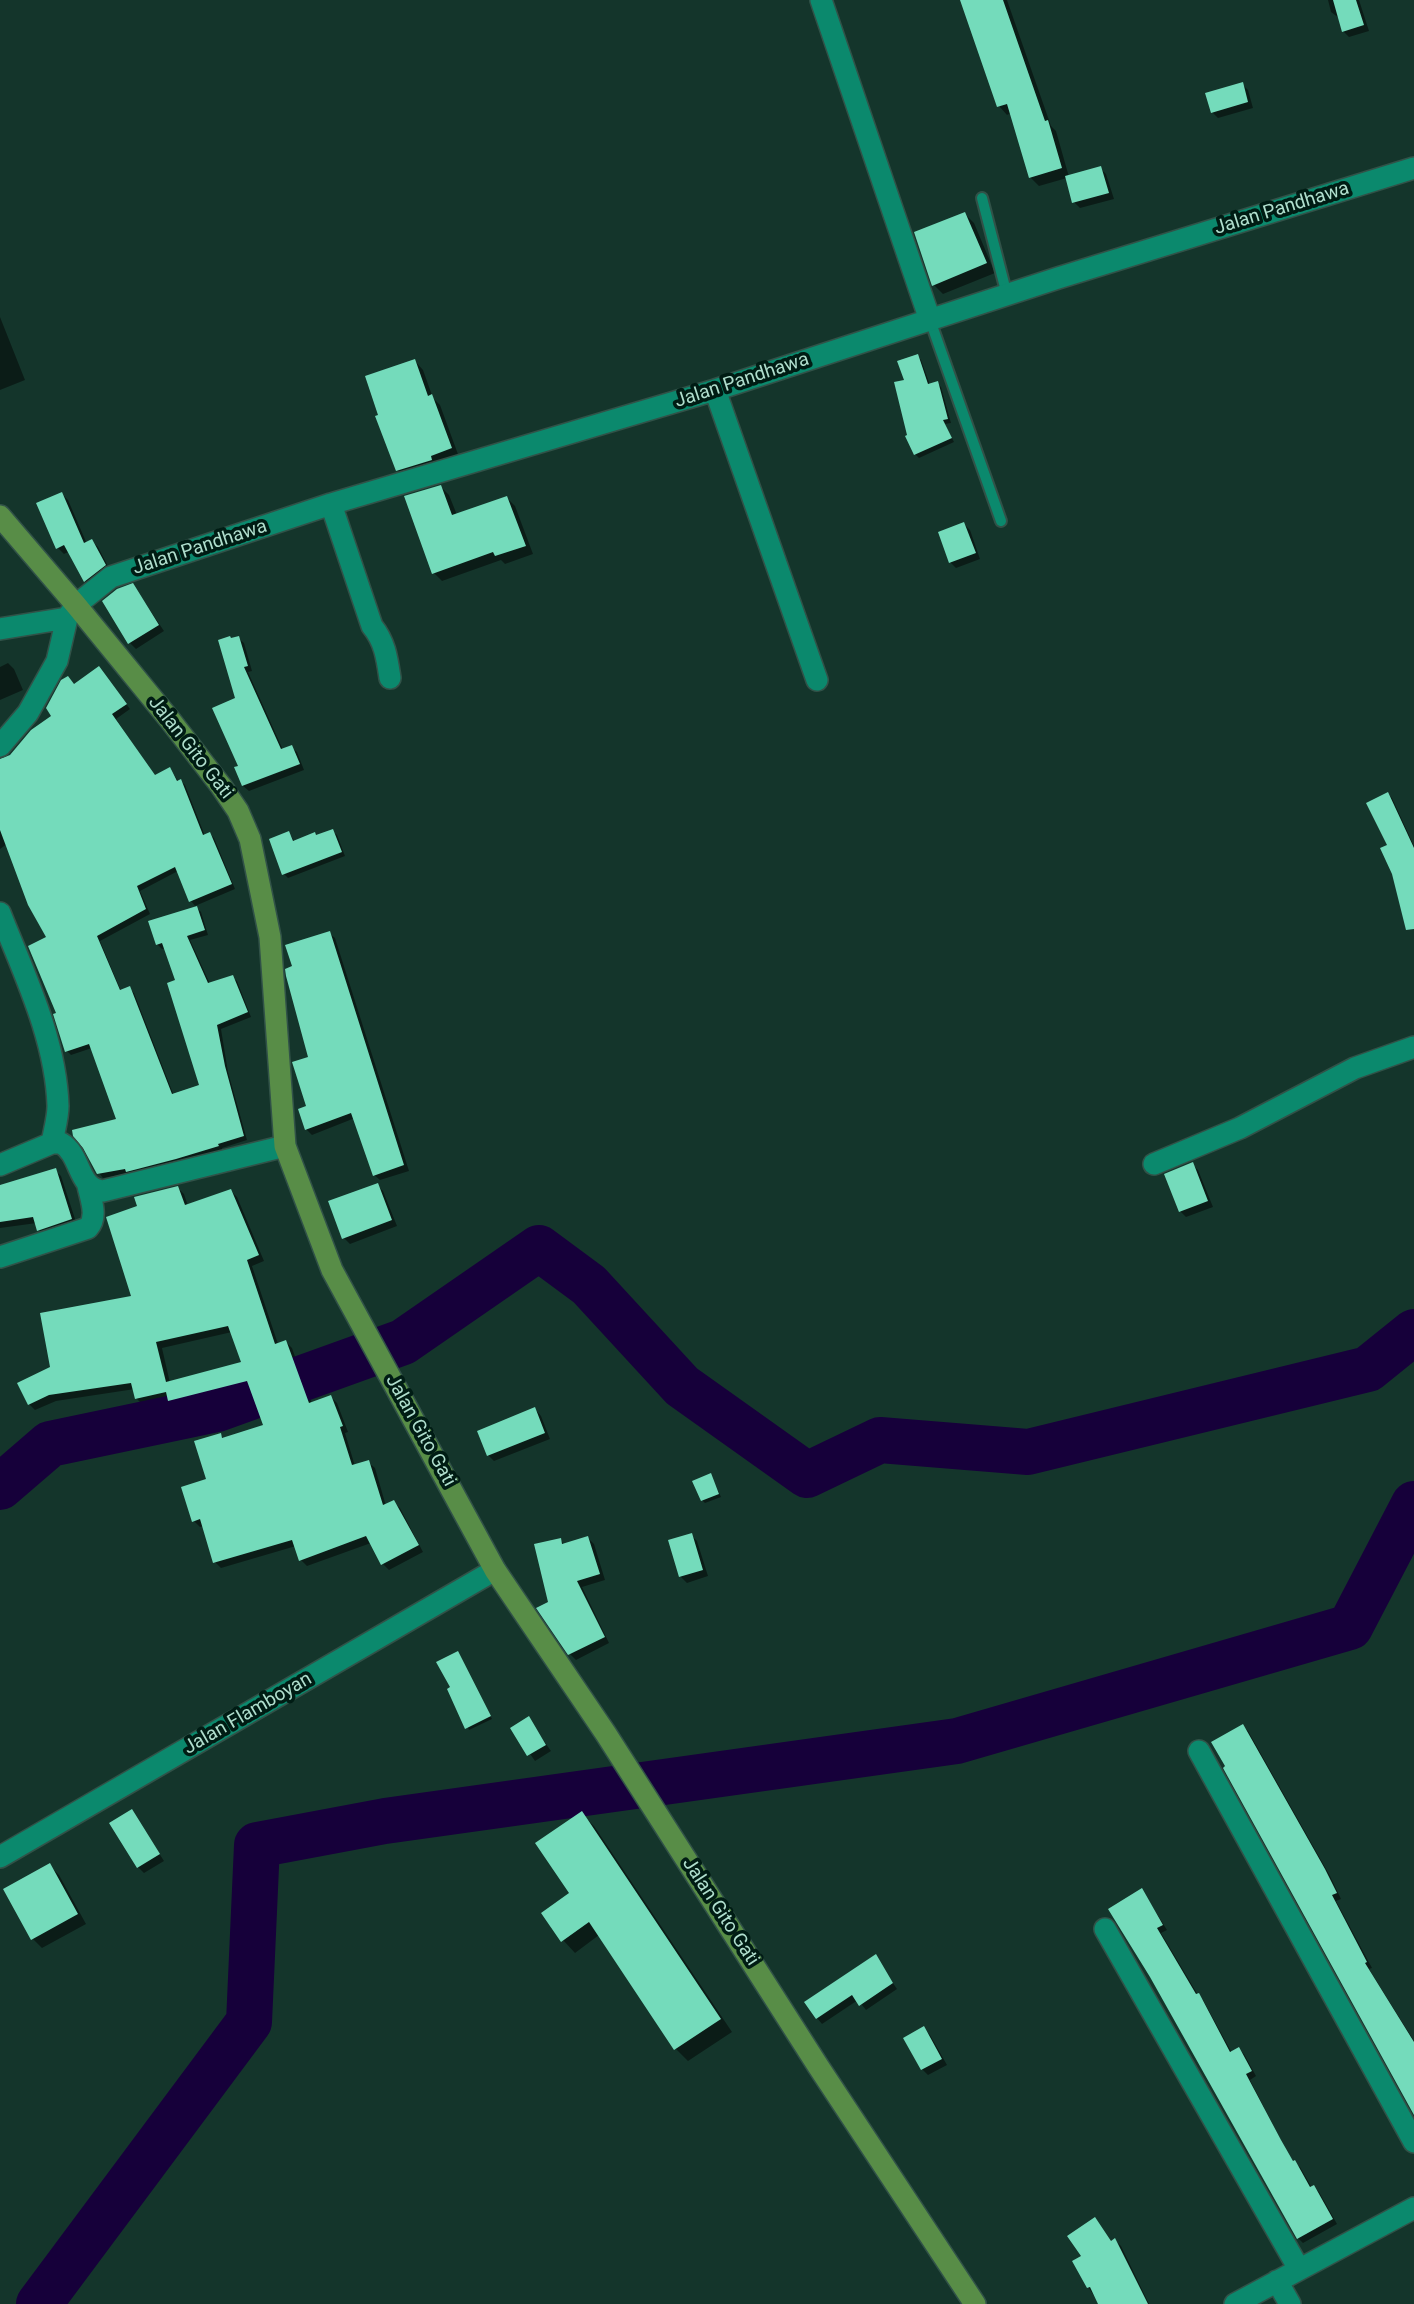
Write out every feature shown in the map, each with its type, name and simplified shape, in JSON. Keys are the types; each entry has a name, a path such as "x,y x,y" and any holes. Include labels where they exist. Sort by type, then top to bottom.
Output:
{"main road":[{"name":"Jalan Gito Gati","path":"0,516 72,611 222,786 238,811 250,839 270,937 285,1146 332,1270 495,1570 606,1734 975,2304"}],"street":[{"path":"821,0 930,320"},
{"name":"Jalan Pandhawa","path":"72,611 111,577 331,504 715,390 1007,295 1414,168"},
{"path":"715,390 817,680"},
{"path":"331,504 372,626 386,650 390,678"},
{"path":"0,629 72,611"},
{"path":"0,746 28,713 57,661 72,611"},
{"path":"0,913 42,1021 54,1072 58,1108 52,1143"},
{"path":"1154,1164 1240,1128 1355,1068 1414,1047"},
{"path":"0,1165 52,1143 61,1143 69,1148 88,1186 94,1216 93,1223 88,1228 0,1257"},
{"path":"88,1186 103,1191 285,1146"},
{"name":"Jalan Flamboyan","path":"0,1857 495,1570"},
{"path":"1199,1751 1414,2142"},
{"path":"1105,1929 1299,2269"},
{"path":"1235,2304 1414,2208"},
{"path":"1277,2281 1290,2304"}],"lane":[{"path":"982,198 1007,295"},
{"path":"930,320 1001,521"}],"building":[{"path":"960,0 1003,0 1045,121 1048,120 1062,168 1029,178 1007,104 997,107"},
{"path":"1333,0 1356,0 1364,25 1342,32"},
{"path":"1243,82 1248,102 1211,113 1205,93"},
{"path":"1101,166 1109,193 1072,203 1065,176"},
{"path":"965,212 987,263 932,286 914,232"},
{"path":"918,354 928,384 938,381 948,419 943,420 952,438 914,455 905,436 907,435 894,382 904,380 897,361"},
{"path":"415,359 428,396 432,394 452,448 431,456 432,460 396,471 375,416 378,415 365,376"},
{"path":"441,485 452,515 507,496 526,546 495,556 493,552 432,574 404,496"},
{"path":"62,492 84,543 92,539 106,565 84,582 64,545 56,549 36,503"},
{"path":"964,522 976,553 949,563 938,532"},
{"path":"133,583 159,625 128,644 102,601 117,589"},
{"path":"239,636 248,666 244,667 281,749 292,745 300,764 242,786 234,767 238,766 212,708 235,698 218,640"},
{"path":"99,666 127,704 112,714 155,775 170,767 177,781 181,779 203,835 210,832 232,884 189,902 175,867 137,886 146,909 97,936 120,990 130,986 172,1094 199,1085 167,983 175,980 162,943 156,945 148,921 197,906 205,930 187,936 208,983 233,975 248,1012 217,1025 244,1136 218,1144 219,1146 126,1172 125,1169 97,1174 72,1130 116,1119 89,1044 65,1052 53,1014 56,1013 28,946 46,937 28,905 0,830 0,759 10,755 31,730 51,716 46,708 61,680 68,676 74,684"},
{"path":"1388,792 1414,848 1414,929 1406,930 1392,874 1380,848 1387,845 1366,803"},
{"path":"333,829 342,852 282,875 269,839 289,831 293,841 315,832 316,835"},
{"path":"330,931 404,1165 373,1176 351,1113 305,1130 298,1109 306,1106 292,1062 308,1057 286,976 285,969 292,966 285,945"},
{"path":"1193,1162 1208,1201 1179,1212 1164,1174"},
{"path":"56,1168 72,1219 37,1231 33,1217 0,1222 0,1185"},
{"path":"378,1183 392,1220 342,1239 328,1201"},
{"path":"178,1186 185,1205 231,1189 259,1255 247,1260 275,1344 286,1340 309,1403 331,1395 343,1426 340,1427 352,1465 369,1460 383,1505 394,1500 419,1545 381,1565 366,1536 299,1561 292,1540 213,1563 200,1519 192,1522 181,1487 206,1479 194,1441 221,1433 222,1438 263,1425 247,1381 168,1401 166,1392 135,1399 131,1383 49,1395 28,1405 17,1383 50,1367 40,1313 131,1296 106,1217 137,1206 134,1197","holes":["228,1326 241,1362 166,1382 156,1342"]},
{"path":"535,1407 545,1433 487,1456 477,1431"},
{"path":"711,1473 719,1494 701,1501 692,1481"},
{"path":"692,1533 703,1570 679,1577 668,1540"},
{"path":"588,1536 600,1574 577,1581 605,1637 568,1655 536,1608 548,1602 534,1544 561,1538 562,1544"},
{"path":"458,1651 491,1716 465,1729 447,1689 450,1687 436,1662"},
{"path":"529,1716 546,1745 527,1756 510,1728"},
{"path":"1243,1724 1325,1869 1337,1893 1332,1895 1367,1962 1365,1963 1414,2042 1414,2115 1211,1742"},
{"path":"132,1809 160,1854 137,1868 109,1823"},
{"path":"582,1811 721,2019 674,2050 589,1922 561,1942 541,1913 569,1893 535,1843"},
{"path":"50,1863 78,1914 31,1940 3,1889"},
{"path":"1142,1888 1163,1925 1157,1928 1196,1994 1199,1993 1230,2052 1239,2047 1252,2071 1246,2074 1281,2140 1310,2187 1314,2185 1333,2219 1297,2239 1150,1977 1108,1909"},
{"path":"876,1954 893,1983 859,2006 852,1995 816,2019 804,2002"},
{"path":"924,2026 942,2059 921,2070 903,2038"},
{"path":"1095,2217 1111,2241 1115,2238 1148,2304 1098,2304 1090,2287 1087,2288 1072,2261 1081,2256 1067,2236"}],"waterway":[{"path":"0,1487 50,1444 217,1409 403,1342 539,1248 589,1285 682,1386 807,1475 880,1440 1028,1452 1368,1369 1414,1332"},
{"path":"39,2304 249,2022 257,1845 385,1821 957,1741 1350,1627 1414,1504"}]}
